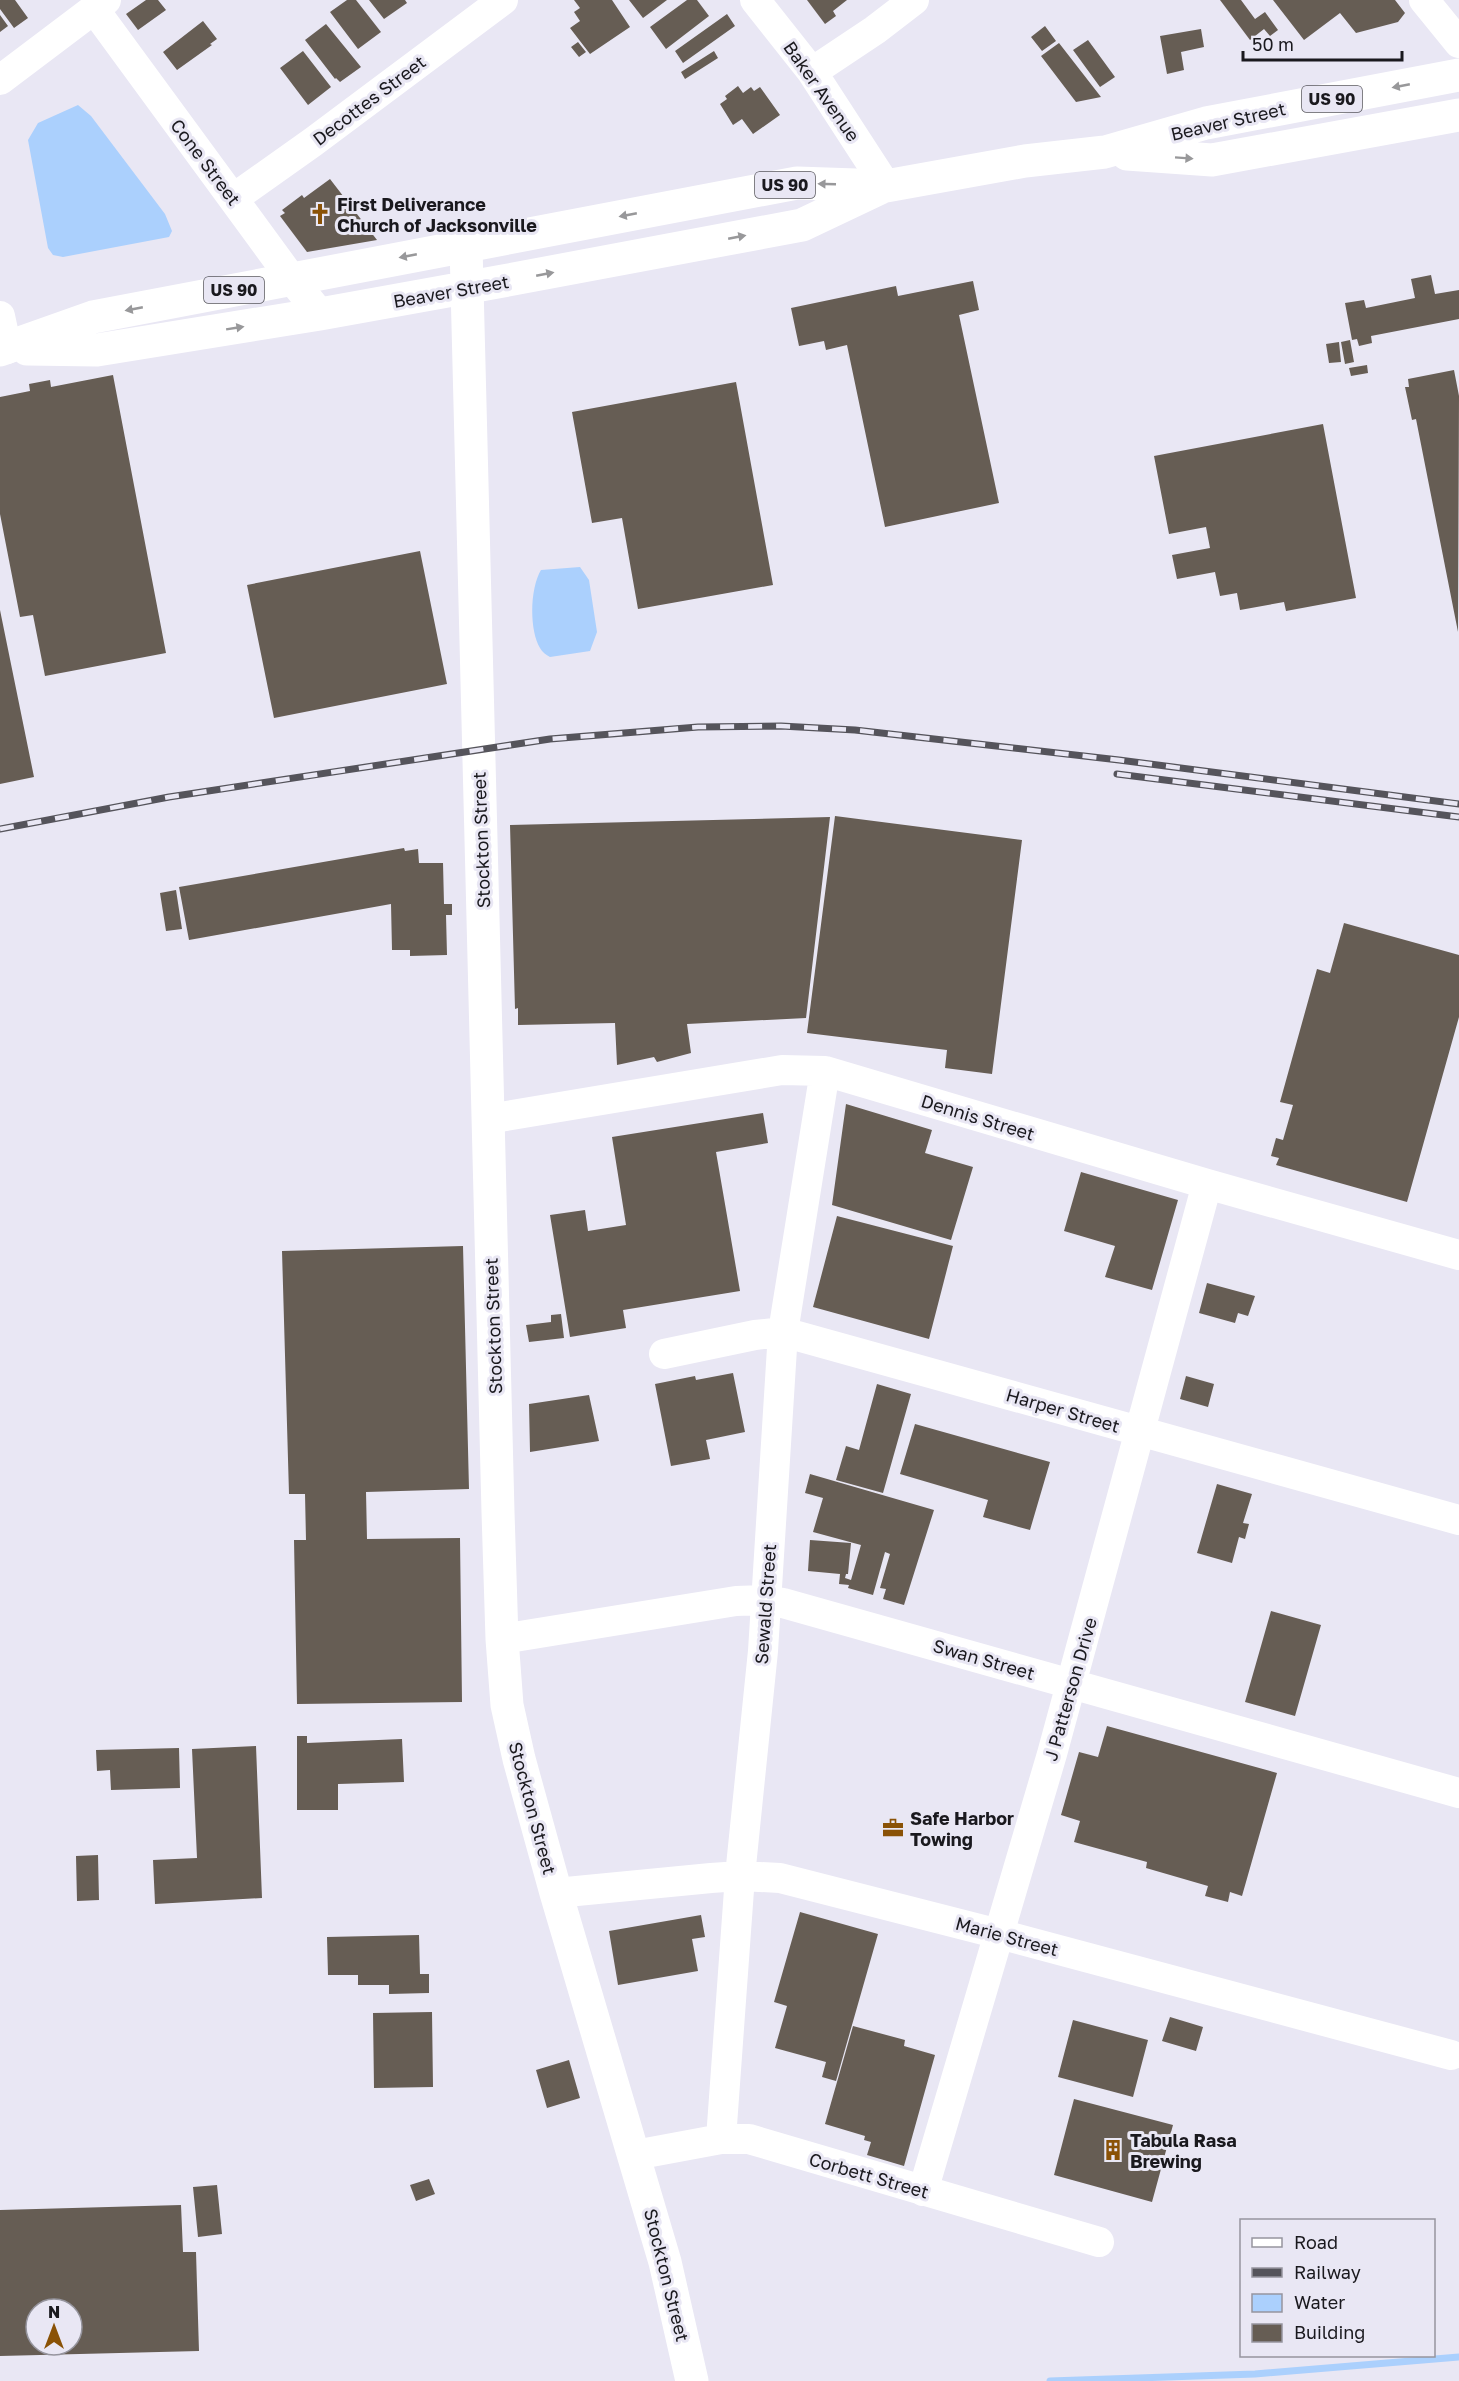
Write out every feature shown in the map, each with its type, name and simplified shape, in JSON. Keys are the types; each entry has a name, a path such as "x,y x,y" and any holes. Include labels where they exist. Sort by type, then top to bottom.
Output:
{"main road":[{"name":"Beaver Street","path":"3,350 93,317 291,278 797,183 885,186 1025,161 1105,152 1206,123 1459,75"},
{"name":"Beaver Street","path":"1105,152 1212,160 1459,115"},
{"name":"Beaver Street","path":"3,350 97,350 467,288 802,225 885,186"},
{"name":"Stockton Street","path":"466,246 502,1639 507,1705 519,1760 556,1893 665,2262 692,2381"}],"street":[{"name":"Decottes Street","path":"234,198 503,0"},
{"name":"Baker Avenue","path":"755,0 812,72 885,186"},
{"path":"812,72 875,30 914,0"},
{"path":"1424,0 1459,43"},
{"name":"Cone Street","path":"100,4 234,198 291,278 320,314"},
{"path":"0,80 100,4"},
{"path":"171,302 177,338"},
{"path":"0,316 3,350"},
{"name":"Dennis Street","path":"488,1119 783,1070 825,1071 1207,1184 1459,1255"},
{"name":"Sewald Street","path":"722,2139 740,1876 763,1651 783,1332 825,1071"},
{"name":"J Patterson Drive","path":"923,2191 1071,1684 1207,1184"},
{"name":"Harper Street","path":"664,1354 755,1335 783,1332 1459,1520"},
{"name":"Swan Street","path":"502,1639 736,1601 766,1600 828,1615 1459,1793"},
{"name":"Marie Street","path":"556,1893 740,1876 780,1878 1451,2055"},
{"name":"Corbett Street","path":"635,2155 722,2139 749,2139 1099,2242"}],"water":[{"path":"78,105 91,116 165,214 172,231 169,237 63,257 53,255 48,248 28,140 38,123"},
{"path":"580,567 589,580 597,632 590,651 550,657 541,649 534,631 532,609 537,578 541,570"}],"building":[{"path":"0,0 15,0 28,18 14,28 0,9"},
{"path":"146,0 158,0 166,10 138,30 126,14"},
{"path":"347,0 356,0 381,32 358,49 330,12"},
{"path":"369,0 405,0 407,3 384,19"},
{"path":"574,0 612,0 630,27 590,54 570,28 580,21 574,12 580,8"},
{"path":"629,0 667,0 643,18"},
{"path":"687,0 697,0 709,16 666,49 650,27"},
{"path":"807,0 847,0 833,11 836,16 825,24"},
{"path":"1220,0 1241,0 1255,19 1265,12 1278,30 1270,36 1264,29 1250,40"},
{"path":"1273,0 1395,0 1405,13 1398,22 1356,33 1340,13 1304,40"},
{"path":"727,14 735,26 683,63 675,51"},
{"path":"0,15 8,26 0,32"},
{"path":"203,21 217,39 177,70 163,52"},
{"path":"326,24 361,67 340,82 335,79 305,40"},
{"path":"1045,26 1056,41 1042,51 1031,37"},
{"path":"1201,29 1204,47 1181,52 1184,70 1167,74 1160,36"},
{"path":"1088,40 1115,77 1100,87 1073,50"},
{"path":"578,42 586,52 579,57 571,47"},
{"path":"1059,43 1101,97 1076,102 1041,56"},
{"path":"303,51 331,87 308,105 280,68"},
{"path":"714,51 718,58 685,79 681,72"},
{"path":"738,86 743,93 751,87 754,91 760,87 780,115 753,134 742,119 733,125 720,104 727,99 725,96"},
{"name":"First Deliverance Church of Jacksonville","path":"330,179 377,240 307,252 280,216 285,213 282,210 302,195 304,198"},
{"path":"1431,275 1435,294 1459,290 1459,319 1371,336 1372,343 1359,346 1357,339 1352,340 1345,303 1364,300 1366,308 1415,298 1411,279"},
{"path":"973,281 979,310 959,315 999,503 885,527 847,345 826,350 824,341 799,346 791,308 896,286 898,296"},
{"path":"1350,340 1354,362 1345,364 1341,342"},
{"path":"1339,342 1341,362 1329,363 1326,344"},
{"path":"1367,365 1368,373 1351,376 1349,368"},
{"path":"1454,370 1459,396 1458,632 1416,419 1412,420 1405,387 1409,387 1408,379"},
{"path":"113,375 166,653 45,676 33,615 20,617 0,514 0,397 30,391 29,384 50,380 51,387"},
{"path":"736,382 773,585 638,609 622,518 592,523 572,412"},
{"path":"1323,424 1356,598 1286,611 1284,602 1240,610 1237,593 1220,596 1215,572 1177,579 1172,555 1210,548 1206,527 1169,534 1154,456"},
{"path":"420,551 447,684 274,718 247,585"},
{"path":"0,610 34,777 0,784"},
{"path":"835,816 1022,840 992,1074 945,1068 947,1050 807,1033"},
{"path":"830,817 806,1018 687,1024 691,1053 657,1062 654,1057 617,1065 615,1023 518,1025 518,1008 515,1009 510,825"},
{"path":"404,848 405,851 418,849 419,863 443,863 444,904 452,904 452,915 446,915 447,955 410,956 410,950 392,950 391,904 189,940 179,887"},
{"path":"176,890 182,929 166,931 160,893"},
{"path":"1344,923 1459,955 1459,1017 1407,1202 1276,1165 1279,1158 1271,1156 1276,1138 1283,1140 1293,1105 1280,1102 1317,969 1330,973"},
{"path":"846,1104 932,1130 925,1153 973,1167 951,1240 832,1205"},
{"path":"763,1113 768,1143 716,1152 740,1291 623,1310 626,1328 570,1337 550,1215 585,1210 588,1231 626,1225 612,1137"},
{"path":"1081,1172 1178,1200 1152,1290 1105,1277 1115,1246 1064,1231"},
{"path":"837,1216 953,1246 929,1339 813,1307"},
{"path":"463,1246 469,1489 366,1492 367,1539 460,1538 462,1702 297,1704 294,1540 306,1540 305,1494 289,1494 282,1251"},
{"path":"1207,1283 1255,1296 1248,1316 1238,1313 1235,1323 1199,1313"},
{"path":"561,1314 564,1338 529,1342 526,1325 551,1322 551,1315"},
{"path":"733,1373 745,1432 706,1440 710,1459 671,1466 655,1384 695,1376 696,1380"},
{"path":"1186,1376 1214,1384 1208,1407 1180,1399"},
{"path":"877,1384 911,1394 883,1493 836,1480 846,1446 859,1450"},
{"path":"589,1395 599,1441 530,1452 529,1404"},
{"path":"915,1424 1050,1462 1030,1530 983,1517 988,1500 900,1474"},
{"path":"810,1474 934,1510 904,1605 883,1599 886,1589 880,1588 890,1554 885,1552 873,1595 848,1588 849,1585 839,1584 840,1574 808,1571 810,1540 851,1543 848,1574 845,1578 851,1580 861,1545 813,1532 823,1498 805,1493"},
{"path":"1217,1484 1252,1494 1243,1523 1249,1524 1245,1539 1239,1537 1232,1563 1197,1553"},
{"path":"1271,1611 1321,1625 1295,1716 1245,1702"},
{"path":"1107,1726 1277,1773 1242,1896 1230,1892 1228,1902 1205,1896 1208,1886 1146,1868 1147,1862 1074,1842 1080,1821 1061,1815 1079,1752 1098,1757"},
{"path":"297,1736 307,1736 307,1743 402,1739 404,1782 338,1784 338,1810 297,1810"},
{"path":"256,1746 262,1898 155,1904 153,1860 197,1858 192,1749"},
{"path":"179,1748 180,1788 111,1790 110,1770 97,1771 96,1750"},
{"path":"98,1855 99,1900 77,1901 76,1856"},
{"path":"800,1912 878,1934 836,2081 822,2077 826,2062 775,2048 787,2006 774,2002"},
{"path":"701,1915 705,1937 692,1939 698,1971 618,1985 609,1931"},
{"path":"419,1935 420,1974 429,1974 429,1993 389,1994 389,1985 358,1985 358,1975 328,1975 327,1937"},
{"path":"432,2012 433,2087 374,2088 373,2013"},
{"path":"1170,2017 1203,2027 1196,2051 1162,2041"},
{"path":"1073,2020 1148,2040 1133,2097 1058,2077"},
{"path":"853,2026 905,2040 904,2046 935,2055 904,2166 867,2155 871,2142 864,2140 865,2136 825,2124"},
{"path":"569,2060 580,2098 547,2108 536,2070"},
{"name":"Tabula Rasa Brewing","path":"1074,2099 1173,2125 1152,2202 1054,2175"},
{"path":"429,2179 435,2194 416,2201 410,2185"},
{"path":"217,2185 222,2234 198,2237 193,2187"},
{"path":"181,2205 183,2252 196,2252 199,2351 84,2354 84,2297 24,2297 24,2355 0,2356 0,2210"}],"waterway":[{"path":"1050,2381 1255,2374 1459,2357"}],"railway":[{"path":"0,829 169,797 550,739 698,727 781,726 855,730 1119,760 1459,804"},
{"path":"1117,774 1459,817"}],"place":[{"name":"First Deliverance Church of Jacksonville","path":"320,214"},
{"name":"Safe Harbor Towing","path":"893,1828"},
{"name":"Tabula Rasa Brewing","path":"1113,2150"}]}
